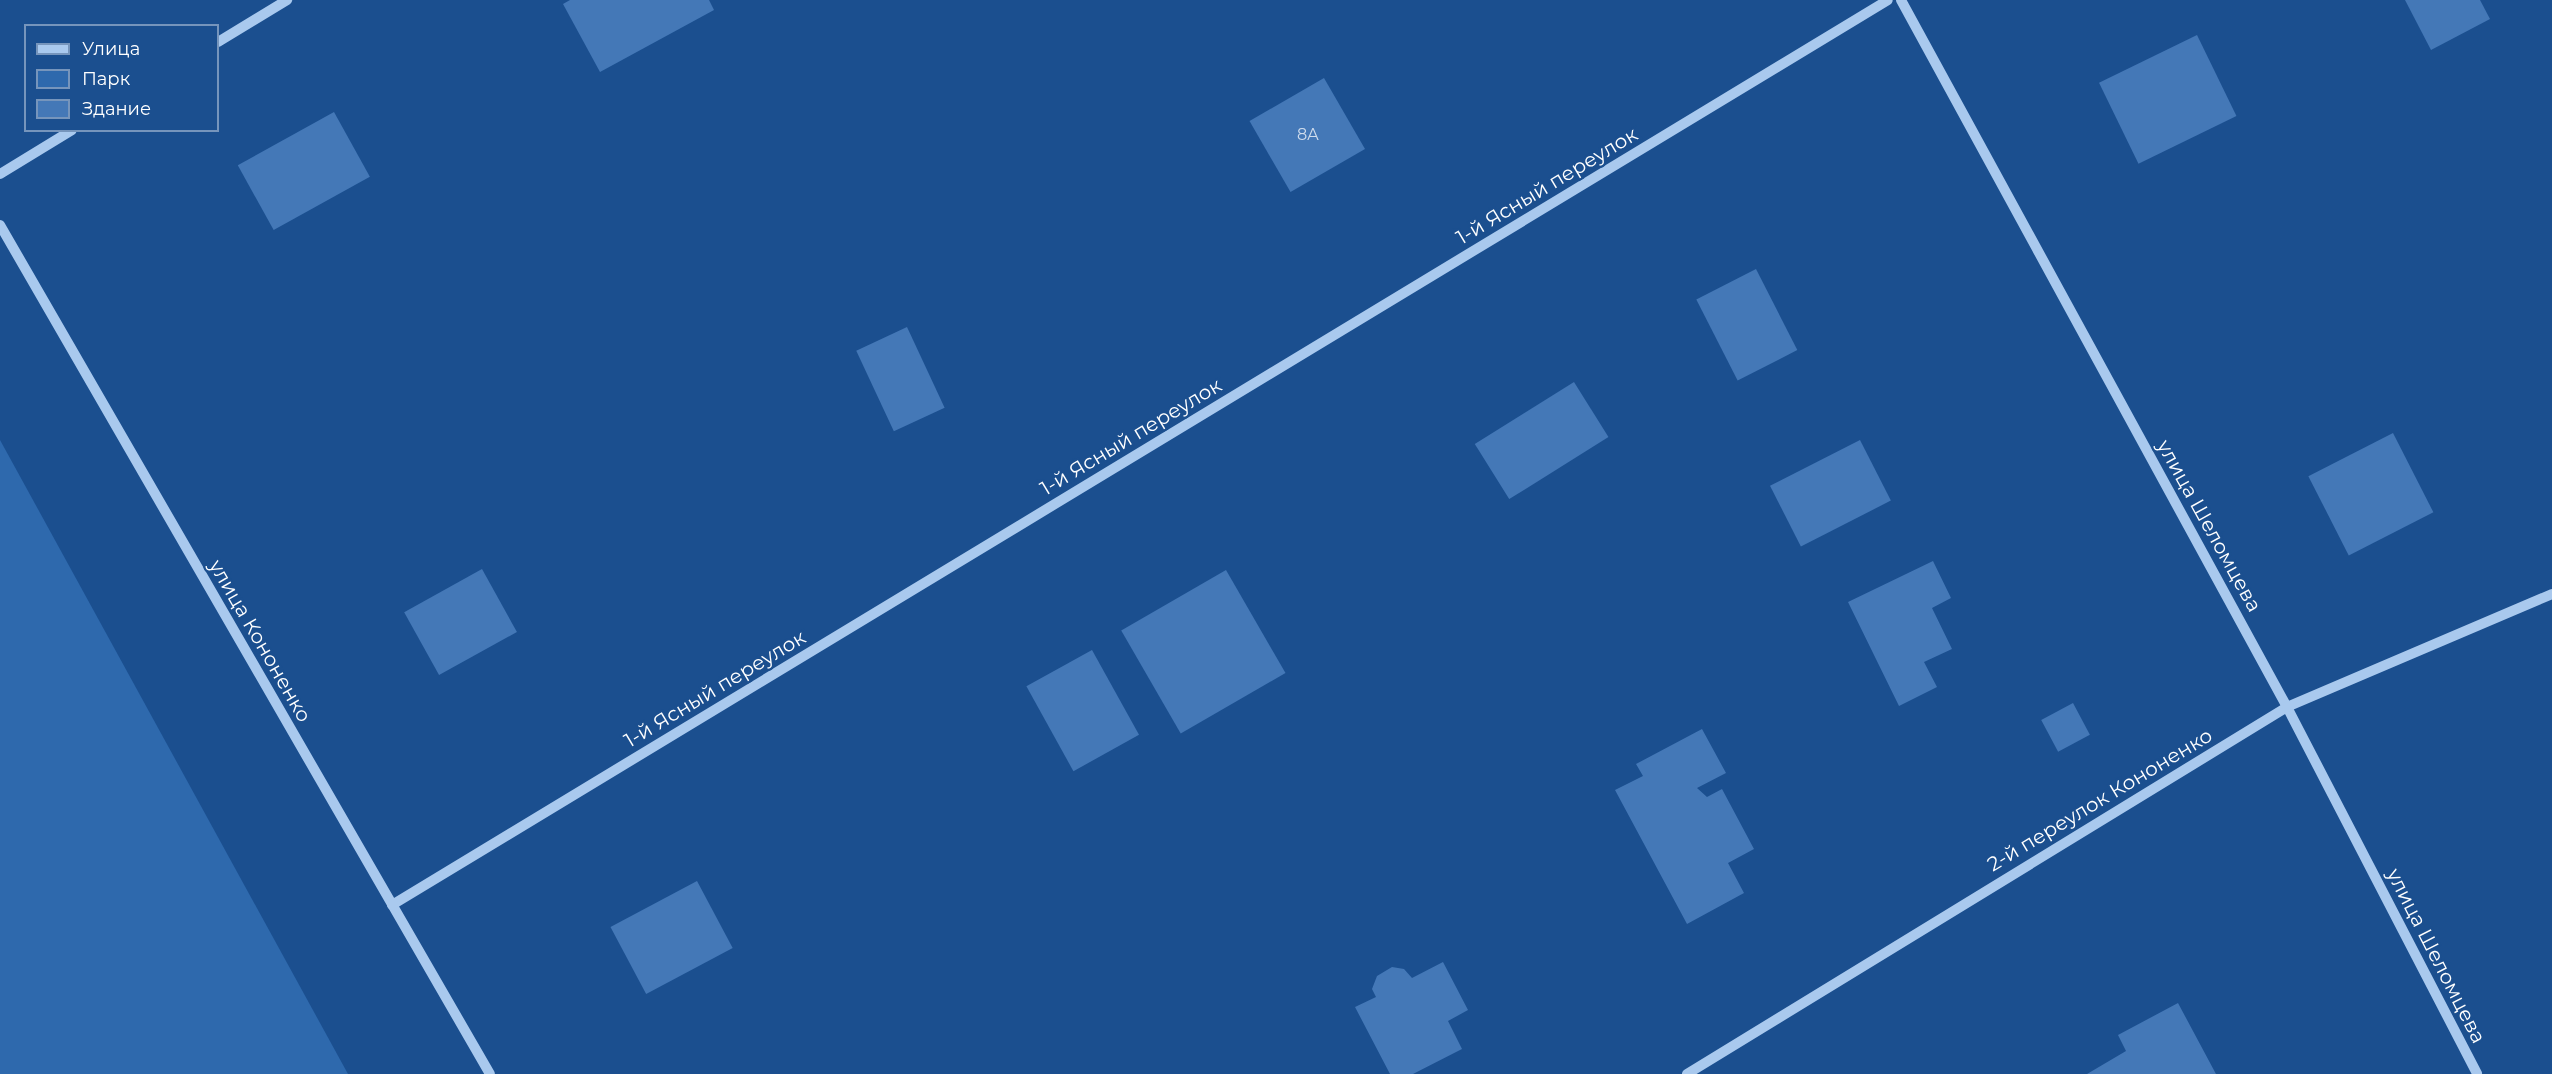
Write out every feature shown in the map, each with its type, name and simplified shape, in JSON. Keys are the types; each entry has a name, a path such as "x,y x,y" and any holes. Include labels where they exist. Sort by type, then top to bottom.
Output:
{"street":[{"path":"219,41 287,0"},
{"name":"1-й Ясный переулок","path":"392,905 1888,0"},
{"name":"улица Шеломцева","path":"1901,0 2287,707 2477,1074"},
{"path":"0,174 69,132"},
{"name":"улица Кононенко","path":"0,225 490,1074"},
{"name":"2-й переулок Кононенко","path":"1687,1074 2287,707 2552,594"}],"green space":[{"path":"0,440 348,1074 0,1074"}],"building":[{"path":"570,0 709,0 714,10 600,72 563,4"},
{"path":"2405,0 2480,0 2490,19 2431,50"},
{"path":"2197,35 2236,116 2138,164 2099,83"},
{"path":"1324,78 1365,149 1291,192 1250,121"},
{"path":"334,112 370,177 274,230 238,165"},
{"path":"1756,269 1797,350 1738,380 1696,299"},
{"path":"907,327 945,408 894,431 856,351"},
{"path":"1574,382 1608,437 1509,499 1475,444"},
{"path":"2393,433 2433,512 2349,555 2308,476"},
{"path":"1860,440 1891,501 1801,546 1770,486"},
{"path":"1933,561 1951,598 1932,608 1952,649 1924,662 1937,687 1899,706 1848,602"},
{"path":"482,569 517,632 439,675 404,612"},
{"path":"1226,570 1286,673 1181,734 1121,630"},
{"path":"1092,650 1139,735 1073,771 1026,686"},
{"path":"2073,703 2090,735 2058,752 2041,720"},
{"path":"1702,729 1726,773 1697,788 1707,797 1722,789 1754,849 1728,863 1744,893 1687,924 1615,790 1643,776 1636,764"},
{"path":"697,881 733,948 646,994 610,927"},
{"path":"1443,962 1468,1010 1448,1021 1462,1049 1413,1074 1390,1074 1355,1007 1376,997 1372,989 1377,976 1392,967 1404,969 1412,978"},
{"path":"2178,1003 2216,1074 2087,1074 2126,1051 2118,1035"}]}
